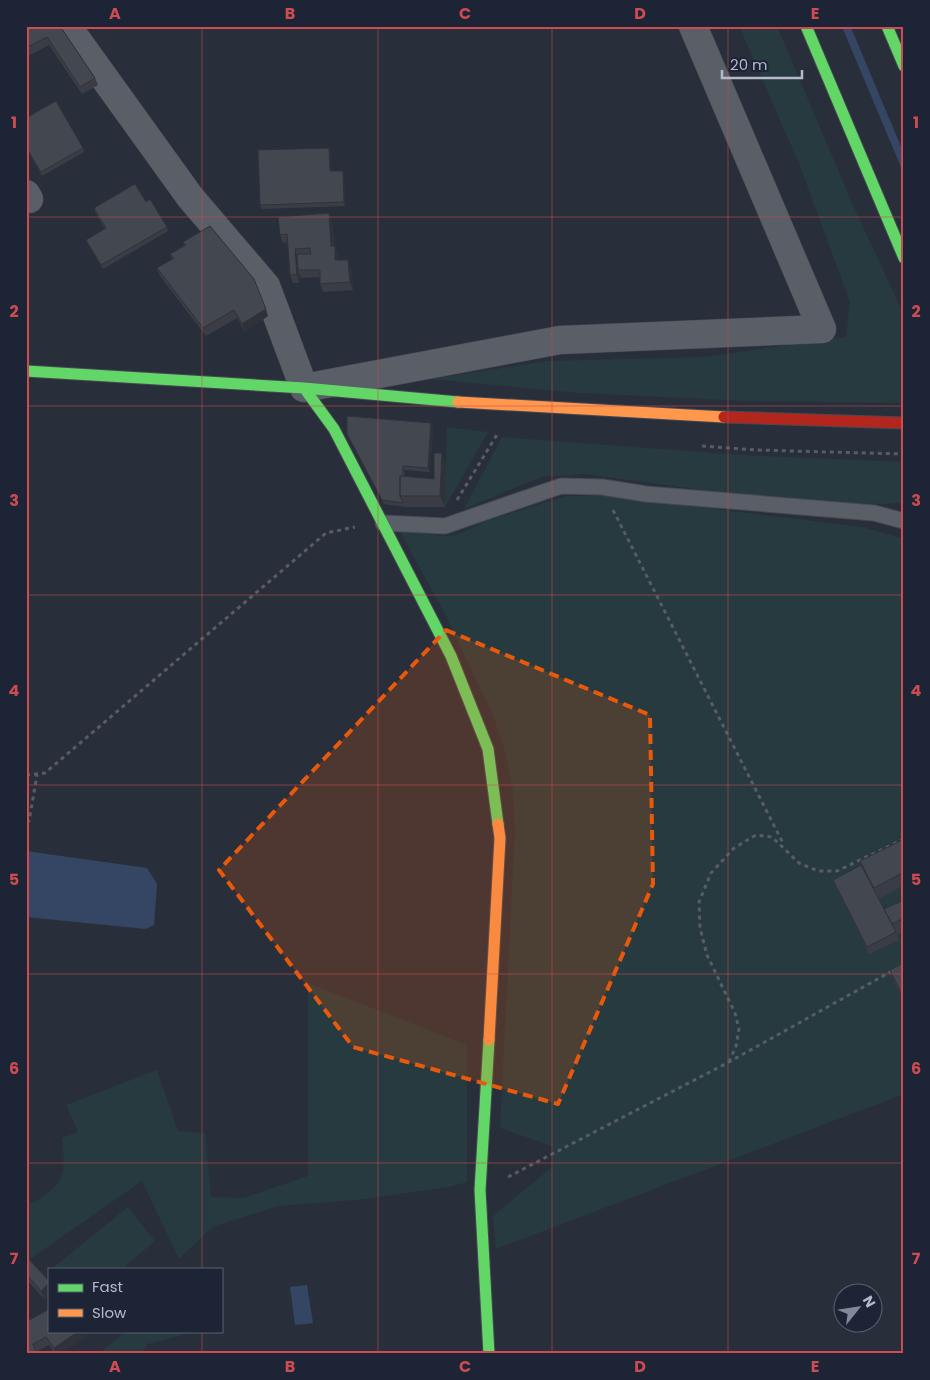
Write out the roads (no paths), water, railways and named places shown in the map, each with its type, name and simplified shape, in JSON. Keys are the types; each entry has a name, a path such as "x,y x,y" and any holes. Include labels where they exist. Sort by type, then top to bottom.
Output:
{"main road":[{"path":"806,26 904,258"},
{"path":"887,26 904,66"},
{"path":"26,370 304,388 437,401 670,416 904,423"},
{"path":"304,388 334,429 451,656 488,749 500,838 480,1190 489,1354"}],"street":[{"path":"66,26 190,197 266,286 304,388 560,340 822,329 693,26"}],"lane":[{"path":"383,523 445,526 561,486 602,487 646,494 874,513 904,521"}],"water":[{"path":"26,851 147,868 157,884 154,925 146,929 26,917"},
{"path":"307,1285 313,1323 295,1325 290,1287"}],"waterway":[{"path":"846,26 904,164"}]}
